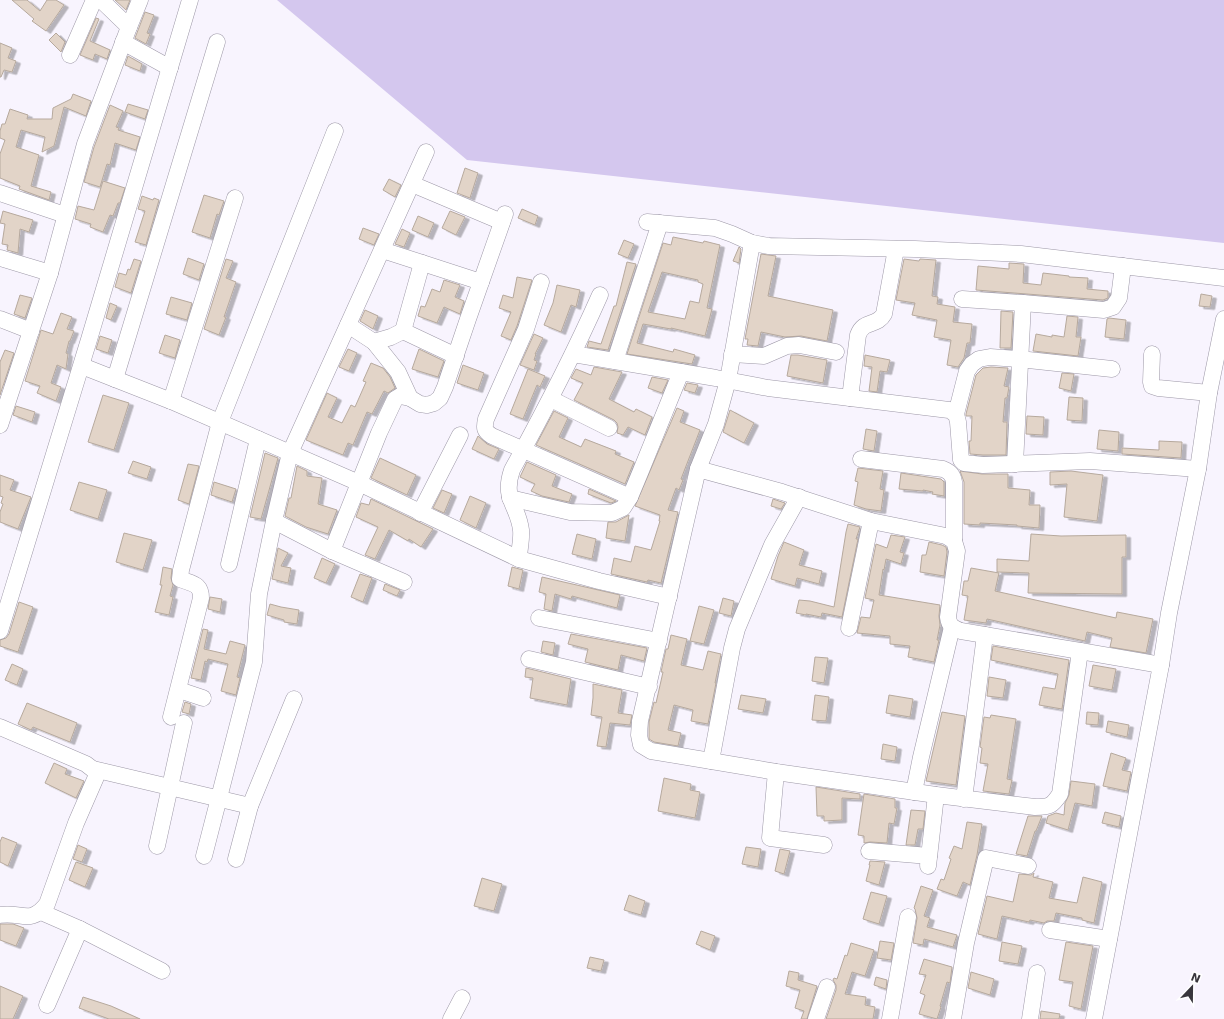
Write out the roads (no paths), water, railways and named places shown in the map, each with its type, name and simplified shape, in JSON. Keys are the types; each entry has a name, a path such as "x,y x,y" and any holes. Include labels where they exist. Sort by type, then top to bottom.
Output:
{"street":[{"path":"70,55 94,0"},
{"path":"101,0 129,27"},
{"path":"0,425 50,273 85,144 140,0"},
{"path":"0,631 82,366 101,296 190,0"},
{"path":"123,42 170,68"},
{"path":"115,379 139,304 217,42"},
{"path":"157,846 170,787 179,690 201,598 200,589 197,586 180,579 181,570 220,422 335,131"},
{"path":"204,856 254,662 260,594 274,521 290,453 426,152"},
{"path":"332,551 379,433 395,399 400,396 410,398 420,404 427,405 434,403 440,398 504,218 412,184"},
{"path":"0,193 65,214"},
{"path":"171,401 235,198"},
{"path":"615,361 654,222 715,228 752,243 769,246 896,249 914,248 1021,254 1224,278"},
{"path":"752,243 728,380 716,424 698,469 640,721 639,735 641,745 651,751 776,772 964,799 1047,807 1054,804 1060,794 1080,650"},
{"path":"850,398 858,335 863,326 869,323 877,322 884,314 896,249"},
{"path":"382,250 481,282"},
{"path":"0,258 50,273"},
{"path":"374,342 392,337 404,331 422,263"},
{"path":"962,299 1104,310 1113,308 1119,298 1123,266"},
{"path":"541,282 526,329 486,419 484,427 486,432 630,497"},
{"path":"519,559 521,531 510,498 508,480 551,399 600,295"},
{"path":"1014,464 1023,303"},
{"path":"0,319 31,331"},
{"path":"1094,1019 1161,665 1169,613 1198,469 1209,393 1224,319"},
{"path":"348,325 374,342 398,372 410,398"},
{"path":"404,331 456,356"},
{"path":"732,354 764,356 787,346 799,344 836,352"},
{"path":"573,354 768,388 949,410 956,414"},
{"path":"1152,354 1152,386 1158,388 1209,393"},
{"path":"1112,369 1019,359 990,357 979,358 972,364 964,377 956,414 961,460 964,463 983,465 1090,461 1198,469"},
{"path":"82,366 171,401 359,483 519,559 599,582 669,597"},
{"path":"510,498 570,512 612,513 623,508 630,497 681,372"},
{"path":"551,399 609,428"},
{"path":"420,513 460,435"},
{"path":"229,564 258,439"},
{"path":"861,459 943,470 950,472 953,476 954,541 957,551 948,617 948,622 952,627 961,631 1080,650 1161,665"},
{"path":"698,469 799,497 871,521 946,536 954,541"},
{"path":"711,761 732,648 737,629 772,545 799,497"},
{"path":"274,521 332,551 404,582"},
{"path":"849,628 871,521"},
{"path":"539,618 659,641"},
{"path":"914,792 952,627"},
{"path":"964,799 984,635"},
{"path":"529,659 648,686"},
{"path":"179,690 203,698"},
{"path":"236,859 250,806 294,699"},
{"path":"0,727 86,764 93,769 250,806"},
{"path":"0,915 7,914 28,917 41,912 47,904 71,838 96,777 93,769"},
{"path":"776,772 770,838 824,844"},
{"path":"869,851 929,861 936,795"},
{"path":"953,1019 966,943 986,858 1028,866"},
{"path":"41,912 80,929 162,971"},
{"path":"890,1019 908,917"},
{"path":"47,1005 80,929"},
{"path":"1050,930 1109,939"},
{"path":"1030,1019 1037,973"},
{"path":"816,1019 827,987"},
{"path":"451,1019 462,998"}]}
